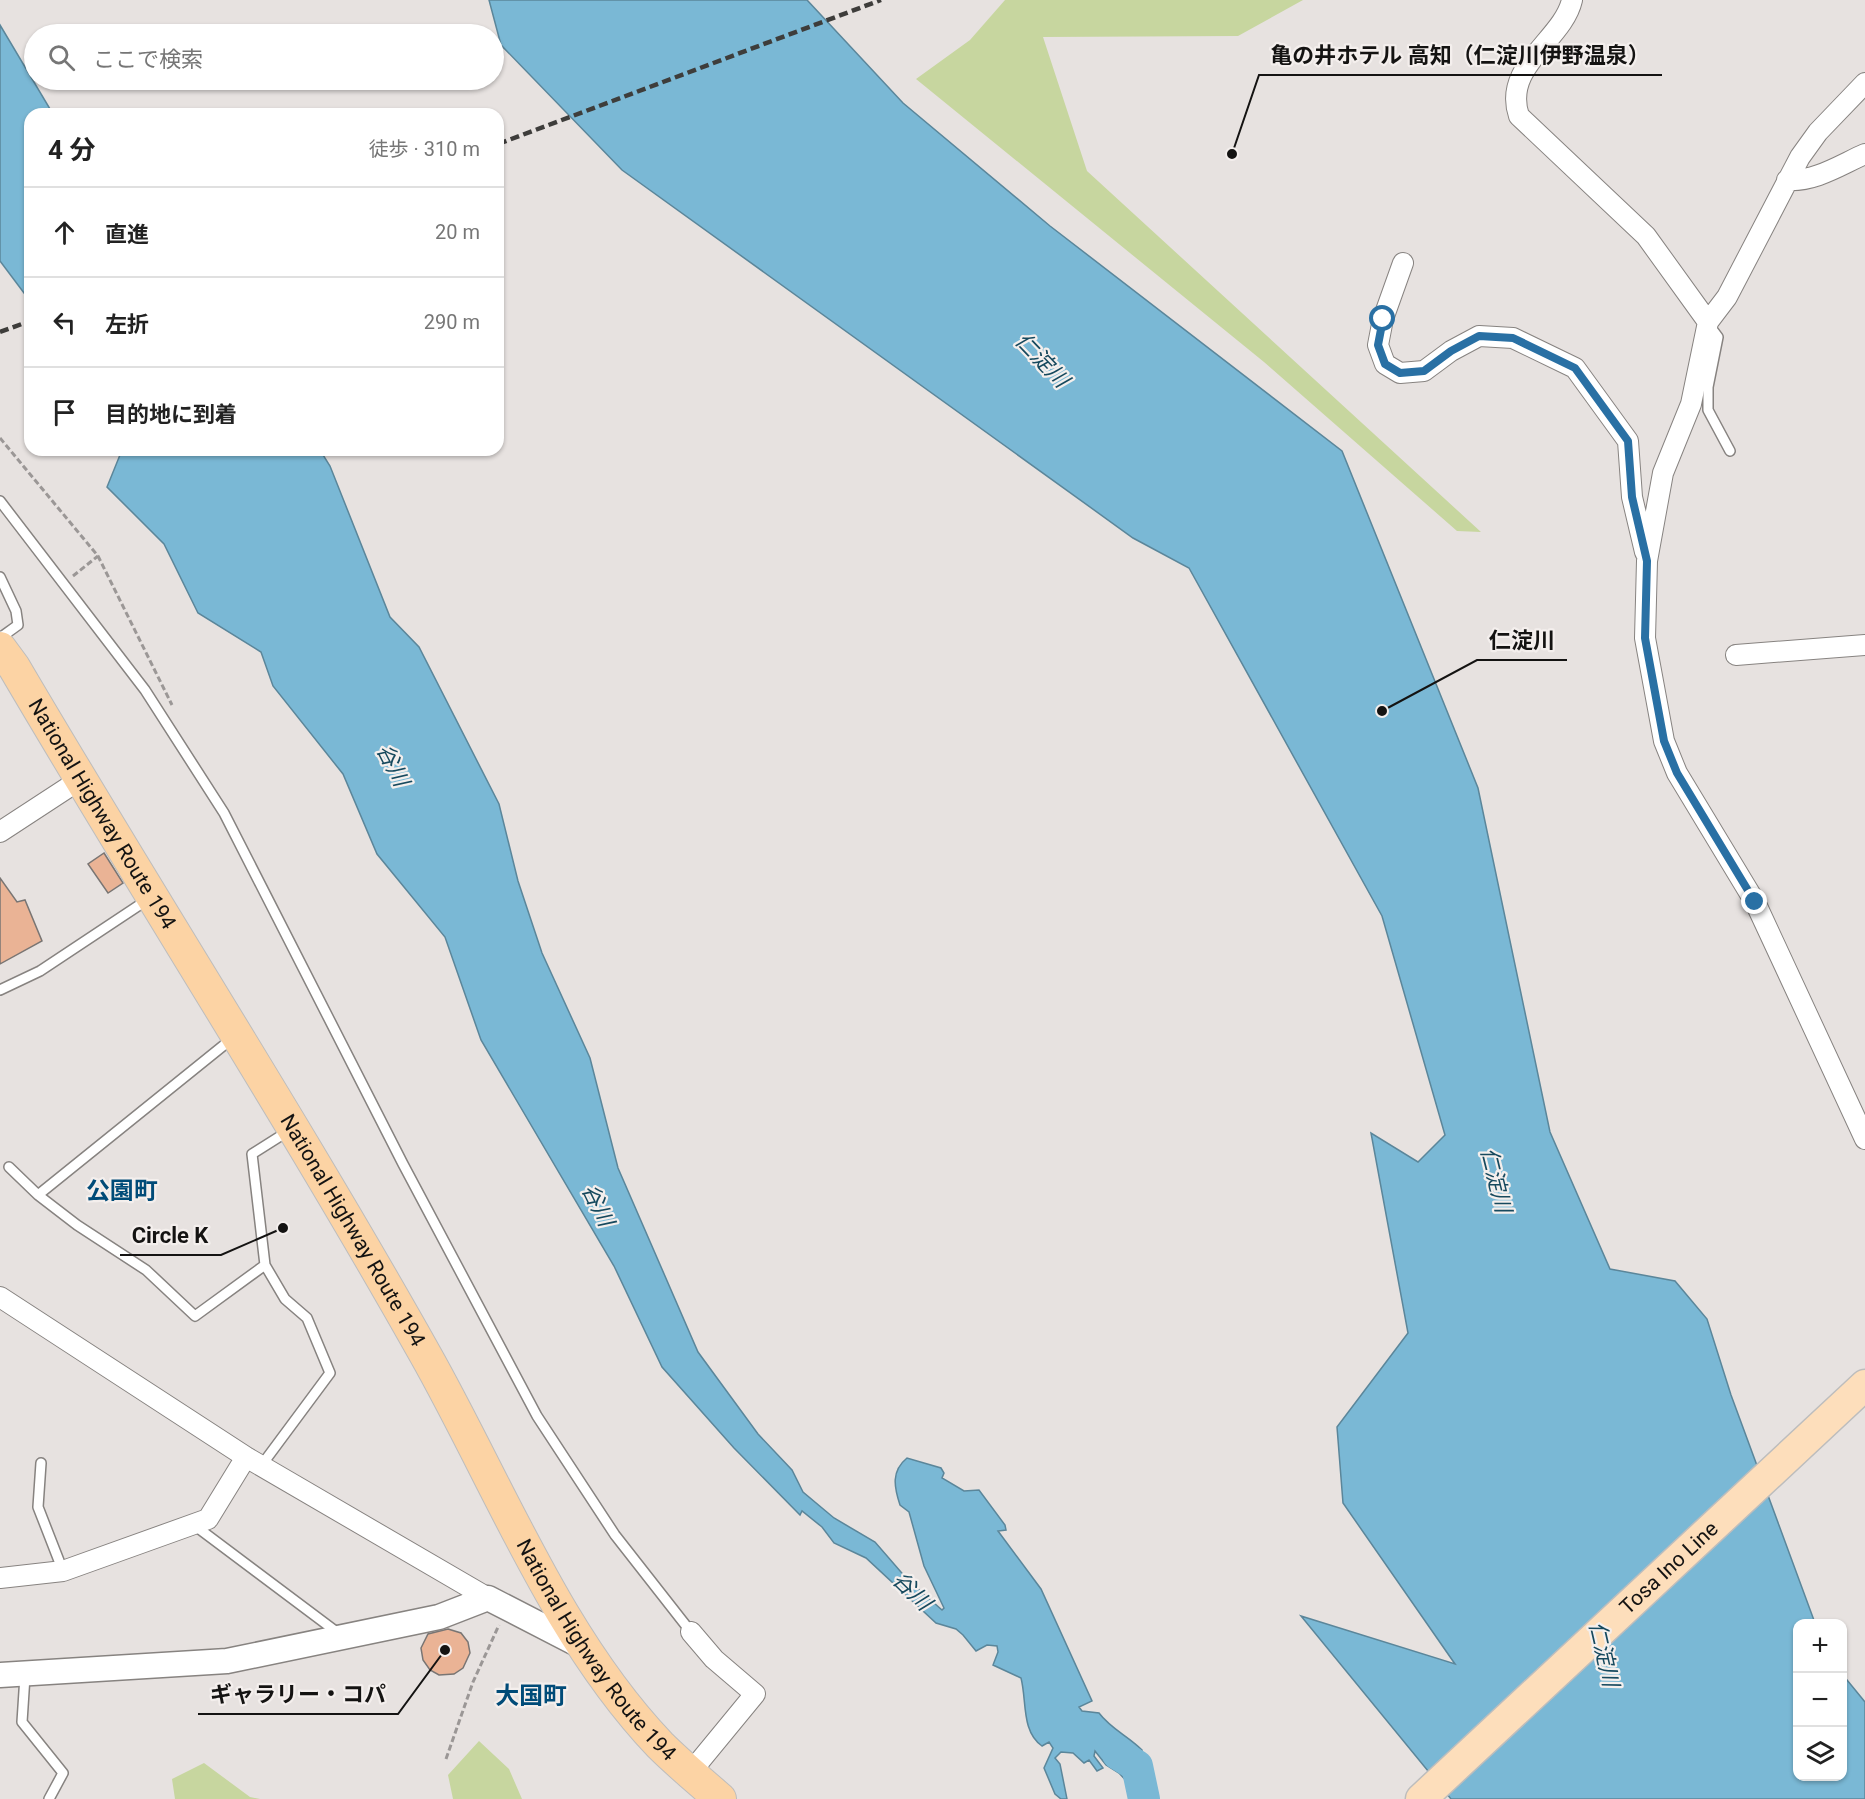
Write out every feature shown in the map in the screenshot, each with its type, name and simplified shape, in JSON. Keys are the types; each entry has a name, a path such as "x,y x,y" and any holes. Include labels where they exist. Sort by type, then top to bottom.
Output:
{"highway":[{"name":"National Highway Route 194","path":"5,662 81,779 426,1354 530,1553 587,1649 637,1718 690,1773 720,1799"}],"main road":[{"name":"Tosa Ino Line","path":"1421,1799 1865,1385"}],"street":[{"path":"1572,0 1565,16 1536,50 1524,71 1516,101 1519,116 1646,236 1708,322"},
{"path":"1865,83 1818,132 1800,157 1727,297 1708,322 1691,404 1664,473 1647,561 1645,638 1664,741 1677,773 1755,902 1865,1139"},
{"path":"1787,180 1801,181 1813,178 1865,154"},
{"path":"1403,263 1383,319 1378,345 1385,364 1400,373 1424,371 1451,351 1479,336 1513,338 1575,368 1628,441 1632,497 1647,561"},
{"path":"1736,656 1865,645"},
{"path":"0,832 81,779"},
{"path":"0,1297 253,1461 497,1602 587,1649"},
{"path":"0,1578 63,1571 208,1520 253,1461"},
{"path":"0,1675 227,1661 439,1617 497,1602"},
{"path":"690,1773 755,1694 714,1659 692,1632"}],"lane":[{"path":"1708,322 1718,337 1708,387 1708,410 1730,452"},
{"path":"0,501 145,690 224,813 398,1153 537,1416 615,1535 692,1632"},
{"path":"0,577 18,617 18,625 0,638"},
{"path":"0,990 40,971 152,897"},
{"path":"38,1195 236,1035"},
{"path":"253,1461 330,1374 308,1318 285,1299 265,1265 252,1154 292,1129"},
{"path":"9,1167 38,1195 77,1225 146,1270 195,1316 265,1265"},
{"path":"41,1463 38,1507 63,1571"},
{"path":"194,1525 342,1636"},
{"path":"25,1673 22,1722 63,1773 49,1799"}],"path":[{"path":"0,438 98,556 176,712"},
{"path":"65,583 98,556"},
{"path":"446,1759 473,1682 497,1602"}],"green space":[{"path":"1005,0 1303,0 1238,36 1043,37 1087,171 1481,532 1457,531 1264,362 916,79 970,40"},
{"path":"479,1741 509,1769 522,1799 453,1799 448,1775"},
{"path":"204,1763 250,1797 260,1799 175,1799 172,1779"}],"water":[{"path":"489,0 807,0 903,103 1050,226 1342,451 1478,788 1550,1132 1610,1269 1675,1281 1707,1319 1731,1395 1814,1619 1793,1619 1793,1781 1847,1781 1847,1680 1865,1702 1865,1799 1451,1799 1301,1616 1455,1664 1343,1503 1337,1427 1408,1333 1371,1133 1418,1162 1445,1135 1382,916 1189,568 1133,538 622,170 504,48 504,24 495,24"},
{"path":"0,25 24,65 24,90 39,90 49,108 24,108 24,293 0,261"},
{"path":"120,456 324,456 330,466 390,617 419,647 499,804 518,881 542,953 590,1058 618,1168 698,1352 758,1434 792,1470 803,1492 834,1518 875,1542 907,1579 942,1610 944,1608 924,1566 909,1512 900,1505 895,1486 896,1474 907,1458 941,1468 944,1473 942,1478 964,1491 979,1490 1005,1525 1006,1530 998,1531 1041,1589 1092,1701 1079,1707 1082,1711 1099,1713 1109,1724 1142,1750 1142,1758 1155,1782 1131,1786 1119,1773 1106,1765 1095,1751 1094,1756 1103,1768 1097,1771 1089,1760 1084,1763 1073,1753 1061,1752 1055,1758 1060,1764 1067,1799 1061,1799 1055,1794 1044,1768 1053,1748 1049,1742 1042,1746 1031,1732 1026,1715 1021,1678 993,1665 998,1652 997,1646 987,1645 976,1651 956,1629 936,1623 866,1558 834,1543 822,1527 802,1511 800,1515 734,1448 662,1367 614,1266 481,1040 445,937 377,854 343,774 273,686 261,652 198,613 164,544 107,487"}],"building":[{"path":"104,853 123,883 108,893 88,864"},
{"path":"0,878 17,902 25,900 42,941 0,964"},
{"path":"448,1629 461,1633 468,1642 470,1653 463,1668 454,1674 439,1675 430,1670 423,1660 421,1648 428,1634"}],"waterway":[{"name":"谷川","path":"1118,1754 1137,1766 1144,1799"}],"railway":[{"path":"504,142 881,0"},
{"path":"0,332 24,323"}],"place":[{"name":"亀の井ホテル 高知（仁淀川伊野温泉）","path":"1232,154"},
{"name":"仁淀川","path":"1382,711"},
{"name":"Circle K","path":"283,1228"},
{"name":"ギャラリー・コパ","path":"445,1650"}],"district":[{"name":"公園町","path":"122,1191"},
{"name":"大国町","path":"531,1696"}],"route":[{"path":"1383,319 1378,345 1385,364 1400,373 1424,371 1451,351 1479,336 1513,338 1575,368 1628,441 1632,497 1647,561 1645,638 1653,693 1664,741 1677,773 1755,902"}]}
